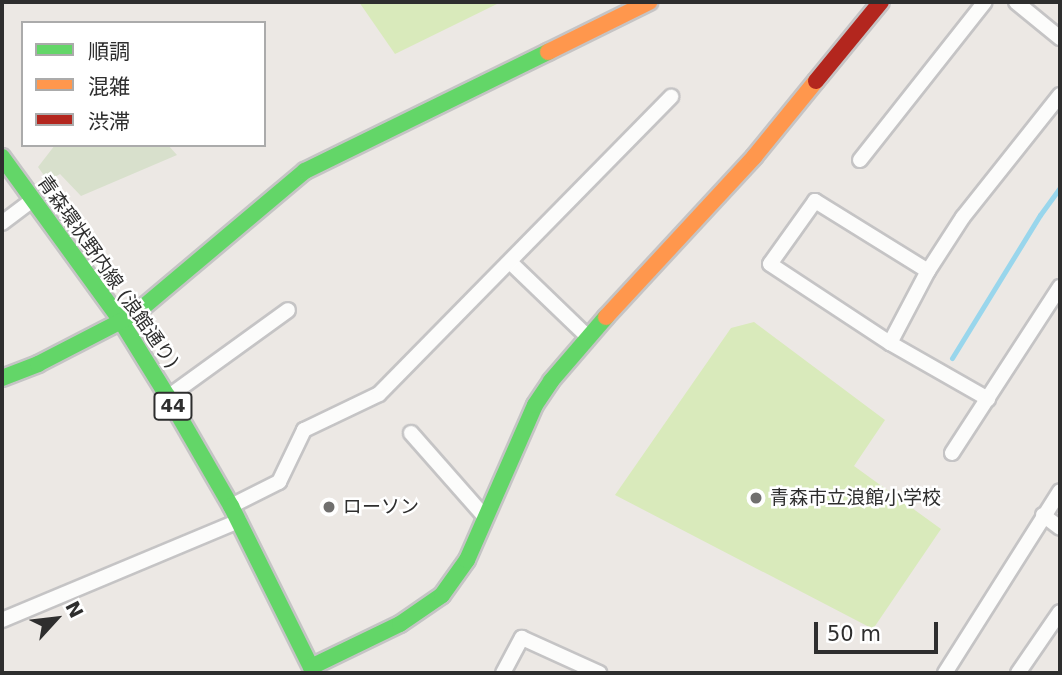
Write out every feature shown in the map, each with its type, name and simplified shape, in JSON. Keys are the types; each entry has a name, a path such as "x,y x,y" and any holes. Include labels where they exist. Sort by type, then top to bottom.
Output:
{"street":[{"path":"2,378 135,314 306,172 649,2"},
{"path":"307,671 400,624 442,595 467,560 535,405 588,337 650,266 754,157 881,2"},
{"path":"860,160 985,2"},
{"path":"1016,2 1060,38"},
{"path":"890,343 928,271 963,216 1060,95"},
{"path":"231,506 279,482 304,430 379,394 671,97"},
{"name":"青森環状野内線 (浪館通り)","path":"2,157 121,321 168,397 239,521 307,671"},
{"path":"2,223 33,200"},
{"path":"928,271 815,201 770,264 890,343 988,399"},
{"path":"510,262 588,337"},
{"path":"952,453 1060,287"},
{"path":"168,397 288,310"},
{"path":"411,433 485,517"},
{"path":"945,673 1060,491"},
{"path":"1043,515 1060,528"},
{"path":"2,620 239,521"},
{"path":"1018,673 1060,612"},
{"path":"503,673 522,638 598,673"}],"green space":[{"path":"359,2 501,2 395,54"},
{"path":"53,147 170,147 177,155 81,196 60,174 48,181 38,167"},
{"path":"754,322 885,420 854,466 941,529 873,629 615,495 731,328"}],"waterway":[{"path":"952,358 1060,187"}],"traffic: fast":[{"path":"2,378 38,364 135,314 305,171 548,52"},
{"path":"2,157 121,321 168,397 231,506 314,673"},
{"path":"311,667 400,624 442,595 467,560 535,405 551,381 606,317"}],"traffic: slow":[{"path":"548,52 649,2"},
{"path":"606,317 754,157 816,81"}],"traffic: jam":[{"path":"816,81 881,2"}],"place":[{"name":"青森市立浪館小学校","path":"756,498"},
{"name":"ローソン","path":"329,507"}]}
